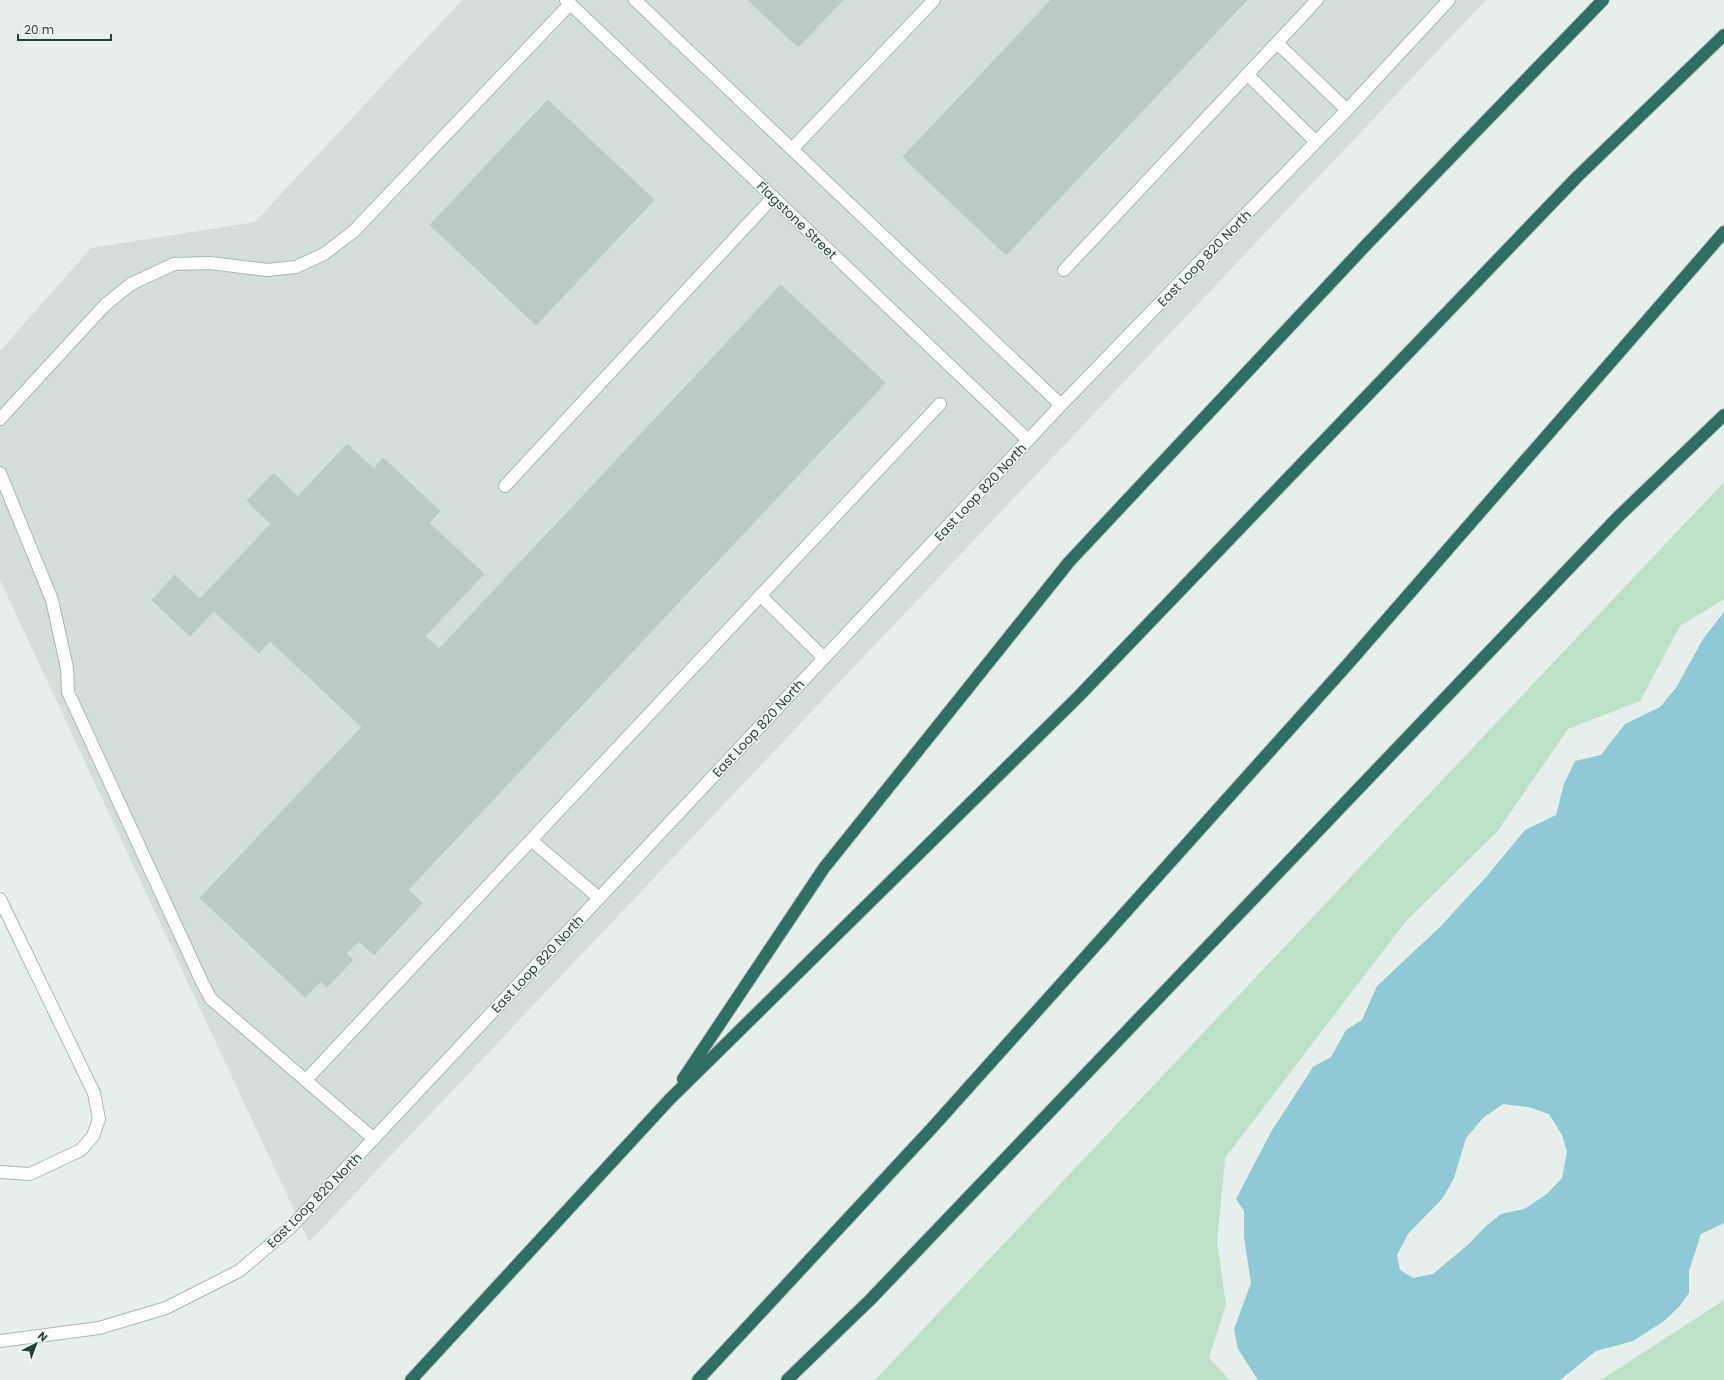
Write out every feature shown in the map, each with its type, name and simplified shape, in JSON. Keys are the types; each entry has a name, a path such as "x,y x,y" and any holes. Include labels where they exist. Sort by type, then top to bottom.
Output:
{"highway":[{"path":"669,1100 824,868 1069,562 1373,239 1603,0"},
{"path":"411,1380 669,1100 1078,697 1577,177 1724,35"},
{"path":"698,1380 932,1128 1342,670 1724,232"},
{"path":"787,1380 870,1300 1618,517 1724,415"}],"street":[{"path":"635,0 1061,405"},
{"path":"792,149 934,0"},
{"path":"1064,270 1317,0"},
{"name":"East Loop 820 North","path":"0,1341 99,1328 166,1308 239,1271 290,1228 1061,405 1347,110 1449,0"},
{"path":"0,419 105,305 131,284 174,264 210,264 267,270 296,267 324,254 354,231 568,2"},
{"name":"Flagstone Street","path":"568,2 1028,440"},
{"path":"1277,43 1347,110"},
{"path":"1247,74 1316,142"},
{"path":"505,486 773,197"},
{"path":"306,1080 940,404"},
{"path":"0,473 52,600 67,668 68,692 202,982 212,999 374,1139"},
{"path":"760,595 824,658"},
{"path":"531,840 599,898"},
{"path":"0,899 94,1093 99,1119 93,1136 82,1150 30,1174 0,1172"}],"shaded area":[{"path":"462,0 1486,0 309,1242 0,580 0,351 91,248 255,222"}],"green space":[{"path":"1724,482 1724,599 1680,626 1640,701 1568,729 1497,832 1406,921 1225,1158 1217,1242 1226,1304 1209,1358 1230,1380 875,1380"},
{"path":"1724,1300 1724,1380 1601,1380"}],"water":[{"path":"1724,612 1724,1223 1701,1234 1689,1271 1689,1293 1679,1307 1664,1321 1633,1341 1596,1351 1560,1380 1258,1380 1238,1349 1234,1329 1251,1283 1244,1237 1244,1211 1236,1199 1271,1132 1313,1067 1331,1057 1346,1030 1362,1020 1377,986 1440,927 1487,876 1525,830 1556,815 1564,784 1575,761 1601,755 1625,724 1660,707 1676,688 1703,639","holes":["1503,1104 1528,1107 1549,1114 1562,1135 1567,1152 1562,1178 1547,1194 1524,1209 1501,1214 1485,1227 1470,1243 1433,1274 1413,1278 1400,1270 1397,1255 1408,1234 1441,1200 1448,1189 1454,1178 1466,1138 1483,1118"]}],"building":[{"path":"748,0 843,0 798,47"},
{"path":"1051,0 1247,0 1006,255 903,157"},
{"path":"548,100 654,200 536,325 430,225"},
{"path":"781,285 885,383 408,890 422,903 374,955 359,941 346,954 353,960 327,987 321,981 305,997 200,898 362,727 270,641 259,653 214,611 190,636 152,600 175,575 200,599 271,524 247,501 274,473 298,497 347,444 374,469 383,458 440,511 429,523 484,574 425,636 439,649"}]}
